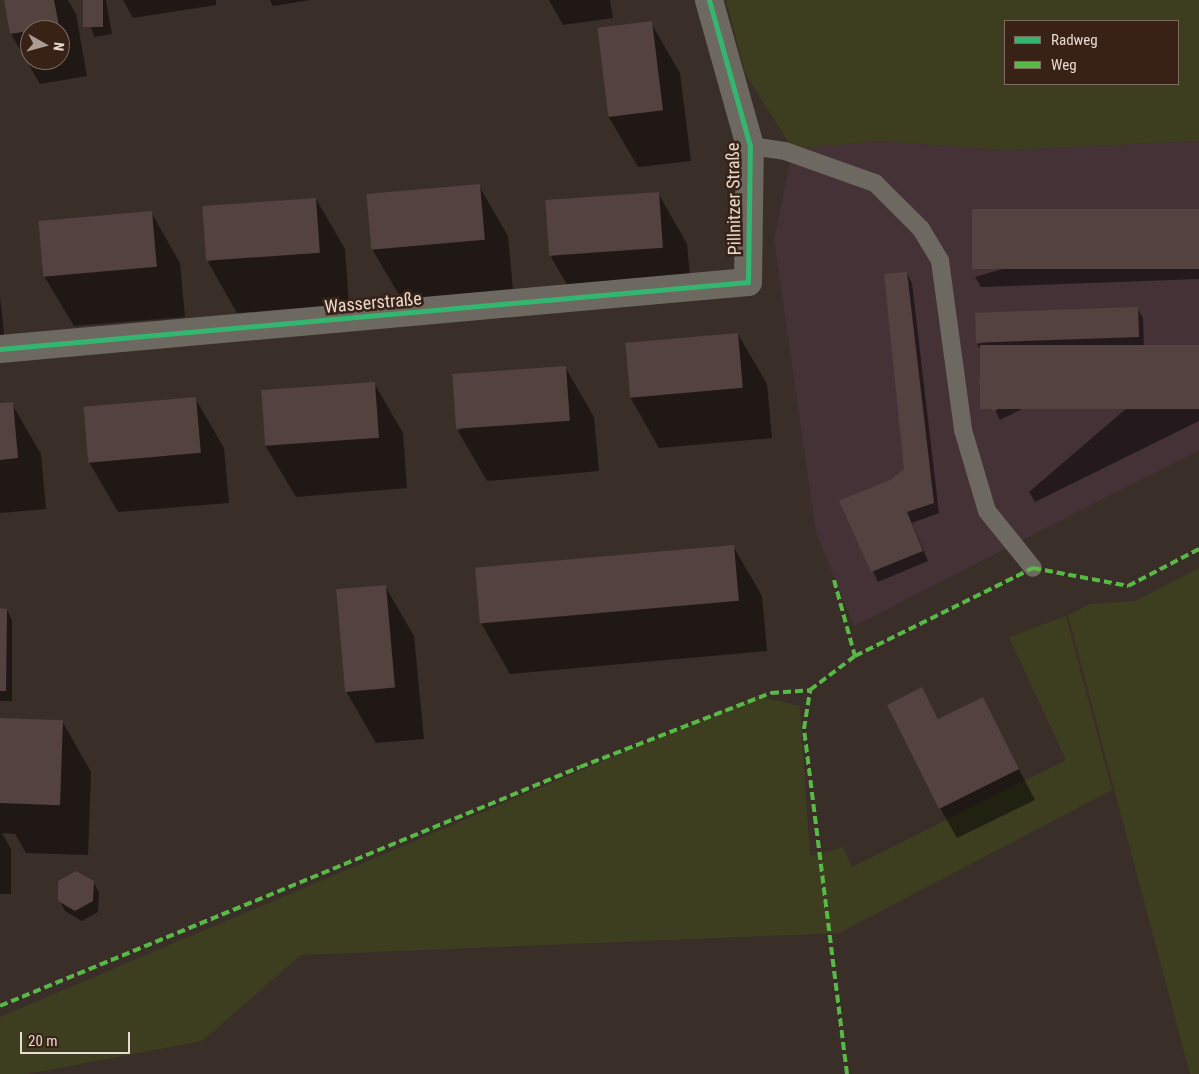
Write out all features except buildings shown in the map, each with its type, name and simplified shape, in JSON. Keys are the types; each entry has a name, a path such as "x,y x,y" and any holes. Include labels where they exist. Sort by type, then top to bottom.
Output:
{"street":[{"name":"Pillnitzer Straße","path":"709,0 750,146 748,282"},
{"name":"Wasserstraße","path":"0,349 748,282"}],"lane":[{"name":"Pillnitzer Straße","path":"750,146 785,151 875,183 921,229 940,261 963,430 986,511 1033,568"}],"shaded area":[{"path":"879,141 1005,150 1199,141 1199,450 854,626 816,532 774,239 793,149"}],"green space":[{"path":"726,0 1199,0 1199,141 1005,150 879,141 793,149 745,73"},
{"path":"1199,568 1199,1074 1190,1074 1068,615 1090,604 1136,601"},
{"path":"1066,616 1112,790 839,933 301,955 202,1041 27,1074 0,1074 0,1017 756,696 800,706 810,856 843,847 852,867 1066,760 1009,637"}],"marked path":[{"path":"847,1074 804,729 810,690 855,656 1033,568 1128,586 1199,549"},
{"path":"834,580 855,656"},
{"path":"0,1006 580,767 771,693 810,690"}],"cycle path":[{"path":"0,349 748,282 750,146 709,0"}]}
